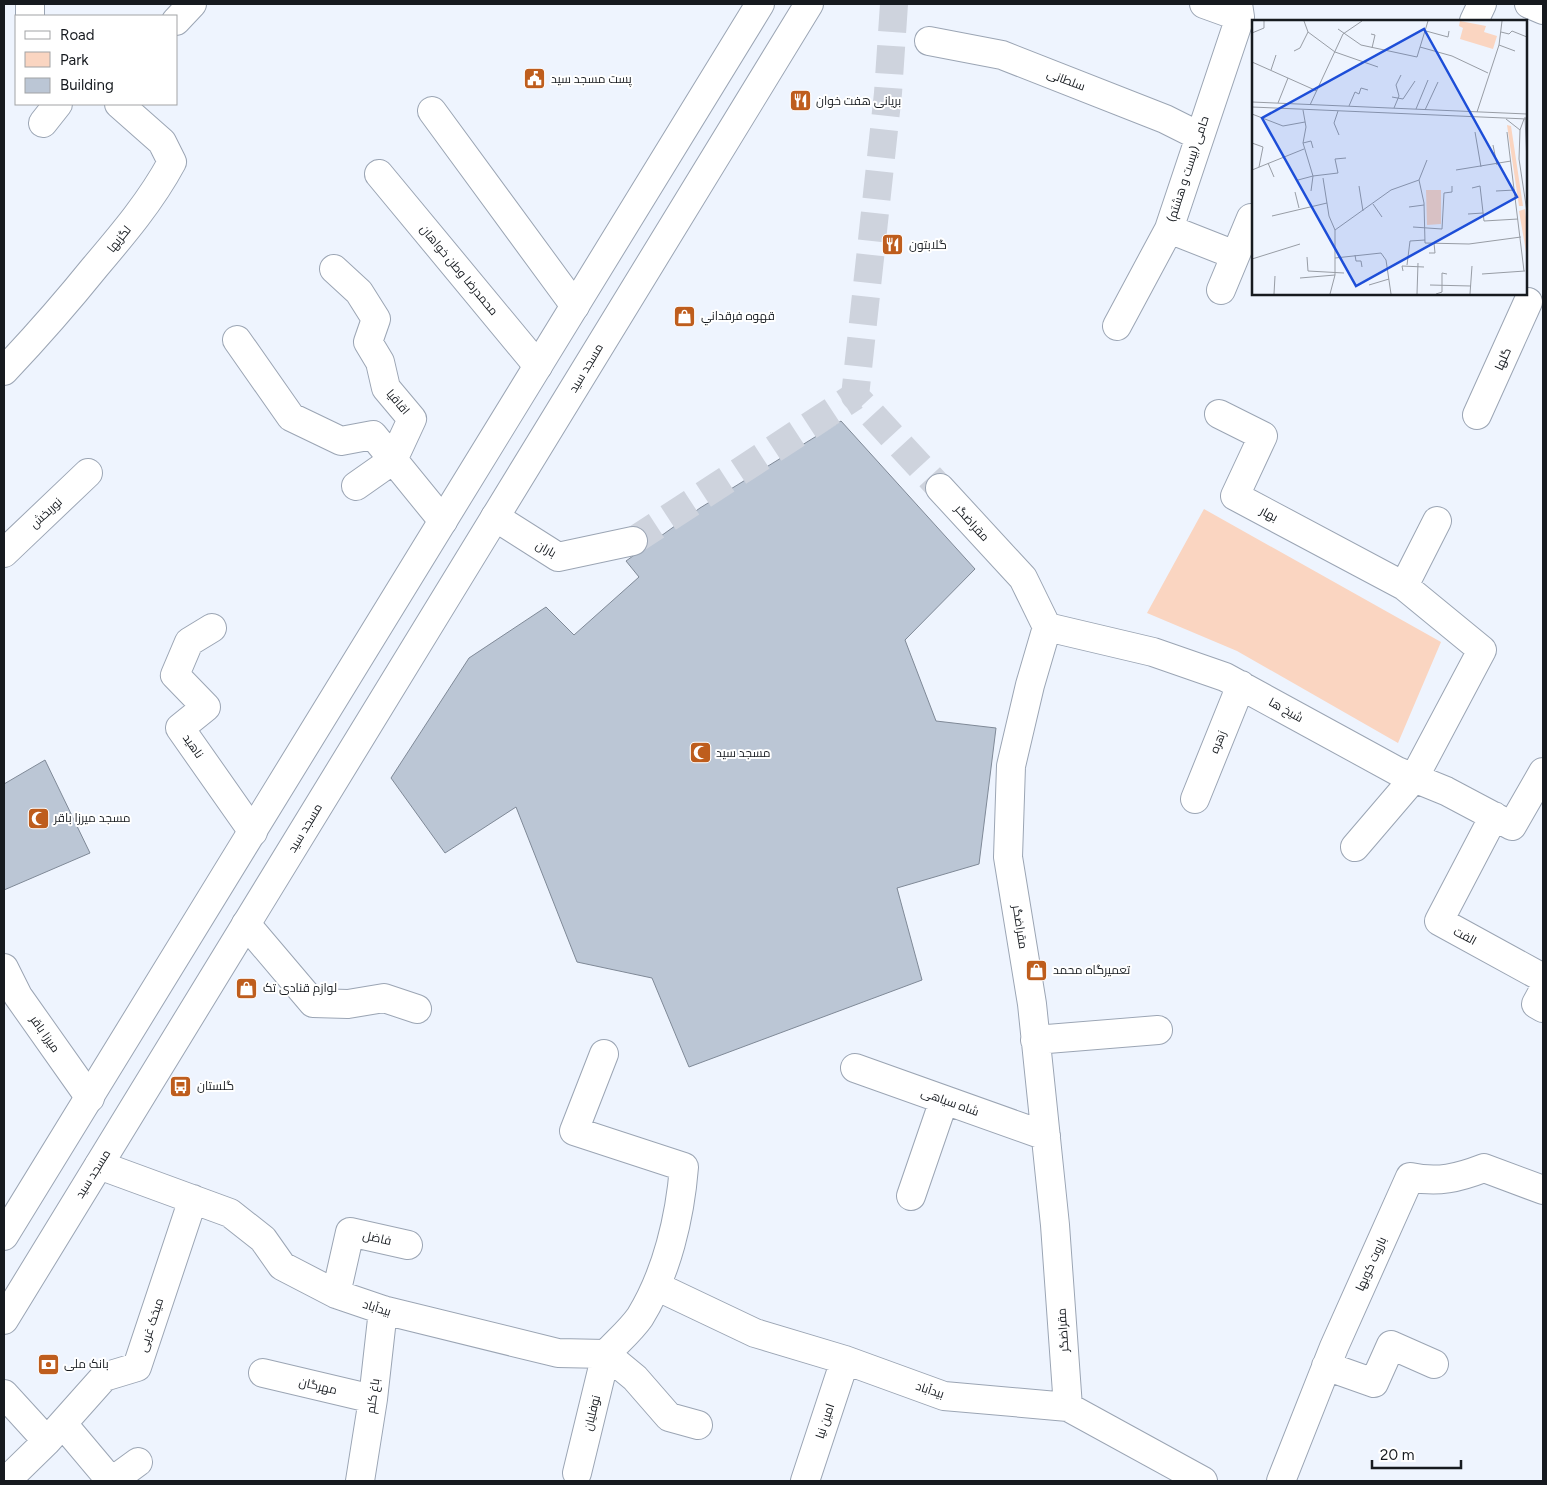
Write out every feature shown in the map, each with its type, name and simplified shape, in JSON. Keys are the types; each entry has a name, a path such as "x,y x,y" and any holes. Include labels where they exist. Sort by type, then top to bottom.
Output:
{"street":[{"path":"178,19 192,4"},
{"path":"4,1236 760,4"},
{"name":"مسجد سید","path":"4,1320 809,4"},
{"path":"1204,4 1239,10"},
{"path":"1474,20 1482,4"},
{"path":"1529,4 1543,10"},
{"name":"حامی (بیست و هشتم)","path":"1117,326 1169,229 1239,10"},
{"name":"سلطانی","path":"929,41 1002,55 1165,119 1198,136"},
{"name":"لگزیها","path":"4,371 43,330 129,227 160,184 172,162 162,142 120,105"},
{"path":"432,111 575,306"},
{"name":"محمدرضا وطن خواهان","path":"379,174 538,366"},
{"path":"1221,290 1251,218"},
{"path":"1169,229 1235,256"},
{"path":"614,243 650,262"},
{"name":"اقاقیا","path":"334,269 360,292 376,319 368,342 380,362 386,388 412,419 393,460"},
{"name":"گلها","path":"1477,416 1527,301"},
{"path":"237,340 291,417 341,441 373,435 443,521"},
{"name":"بهار","path":"1219,414 1263,436 1235,496 1404,586 1482,650 1414,778"},
{"path":"356,486 393,460"},
{"name":"نوربخش","path":"4,553 88,473"},
{"name":"مقراضگر","path":"940,488 1023,578 1047,627 1030,685 1011,766 1008,857 1036,1040 1055,1225 1068,1407"},
{"name":"باران","path":"495,517 558,558 633,541"},
{"path":"1404,586 1437,521"},
{"name":"شیخ ها","path":"1047,627 1153,652 1224,677 1414,778 1446,791 1503,821"},
{"name":"ناهید","path":"212,628 189,642 174,675 206,708 180,728 253,832"},
{"name":"زهره","path":"1195,800 1241,686"},
{"path":"1503,821 1543,772"},
{"path":"1355,847 1414,778"},
{"name":"الفت","path":"1503,821 1439,921 1543,978"},
{"path":"246,924 314,1003 348,1004 384,998 417,1009"},
{"name":"میرزا باقر","path":"4,968 11,1001 90,1098"},
{"path":"1543,991 1536,1004 1543,1008"},
{"path":"1036,1040 1158,1030"},
{"path":"604,1054 574,1131 684,1167 681,1204 656,1286 639,1318 606,1354 635,1378 670,1417 698,1425"},
{"name":"شاه سیاهی","path":"855,1068 1046,1136"},
{"path":"911,1196 944,1100"},
{"name":"بیدآباد","path":"99,1164 230,1213 263,1239 282,1266 336,1294 383,1310 558,1353 606,1354"},
{"name":"باروت کوبها","path":"1282,1481 1326,1366 1410,1177 1428,1181 1456,1179 1484,1168 1542,1184"},
{"name":"میخک غربی","path":"6,1481 55,1432 104,1376 137,1367 193,1199"},
{"name":"فاضل","path":"336,1294 350,1232 408,1246"},
{"name":"بیدآباد","path":"656,1286 755,1333 845,1360 944,1396 1068,1407 1203,1481"},
{"name":"باغ کلم","path":"360,1481 373,1399 383,1310"},
{"path":"1326,1366 1374,1383 1391,1345 1434,1364"},
{"name":"نوفلیان","path":"577,1473 606,1354"},
{"name":"امین نیا","path":"805,1481 845,1360"},
{"name":"مهرگان","path":"263,1374 373,1399"},
{"path":"4,1394 55,1432 111,1481 138,1462"}],"green space":[{"path":"1204,509 1441,642 1398,743 1237,651 1147,613"}],"building":[{"name":"مسجد سید","path":"841,421 975,569 905,640 936,721 996,728 979,864 897,888 922,980 689,1067 652,978 577,962 516,807 445,853 391,778 469,658 546,607 574,635 639,577 626,561 700,508"},
{"name":"مسجد میرزا باقر","path":"45,760 90,853 4,890 4,784"}],"tunnel":[{"path":"894,4 888,93 855,396 940,488"},
{"path":"633,541 855,396"}],"place":[{"name":"پست مسجد سید","path":"535,79"},
{"name":"بریانی هفت خوان","path":"800,101"},
{"name":"گلابتون","path":"893,245"},
{"name":"قهوه فرقداني","path":"685,316"},
{"name":"مسجد سید","path":"700,753"},
{"name":"مسجد میرزا باقر","path":"38,818"},
{"name":"تعمیرگاه محمد","path":"1037,970"},
{"name":"لوازم قنادی تک","path":"247,988"},
{"name":"گلستان","path":"181,1086"},
{"name":"بانک ملی","path":"48,1364"}]}
